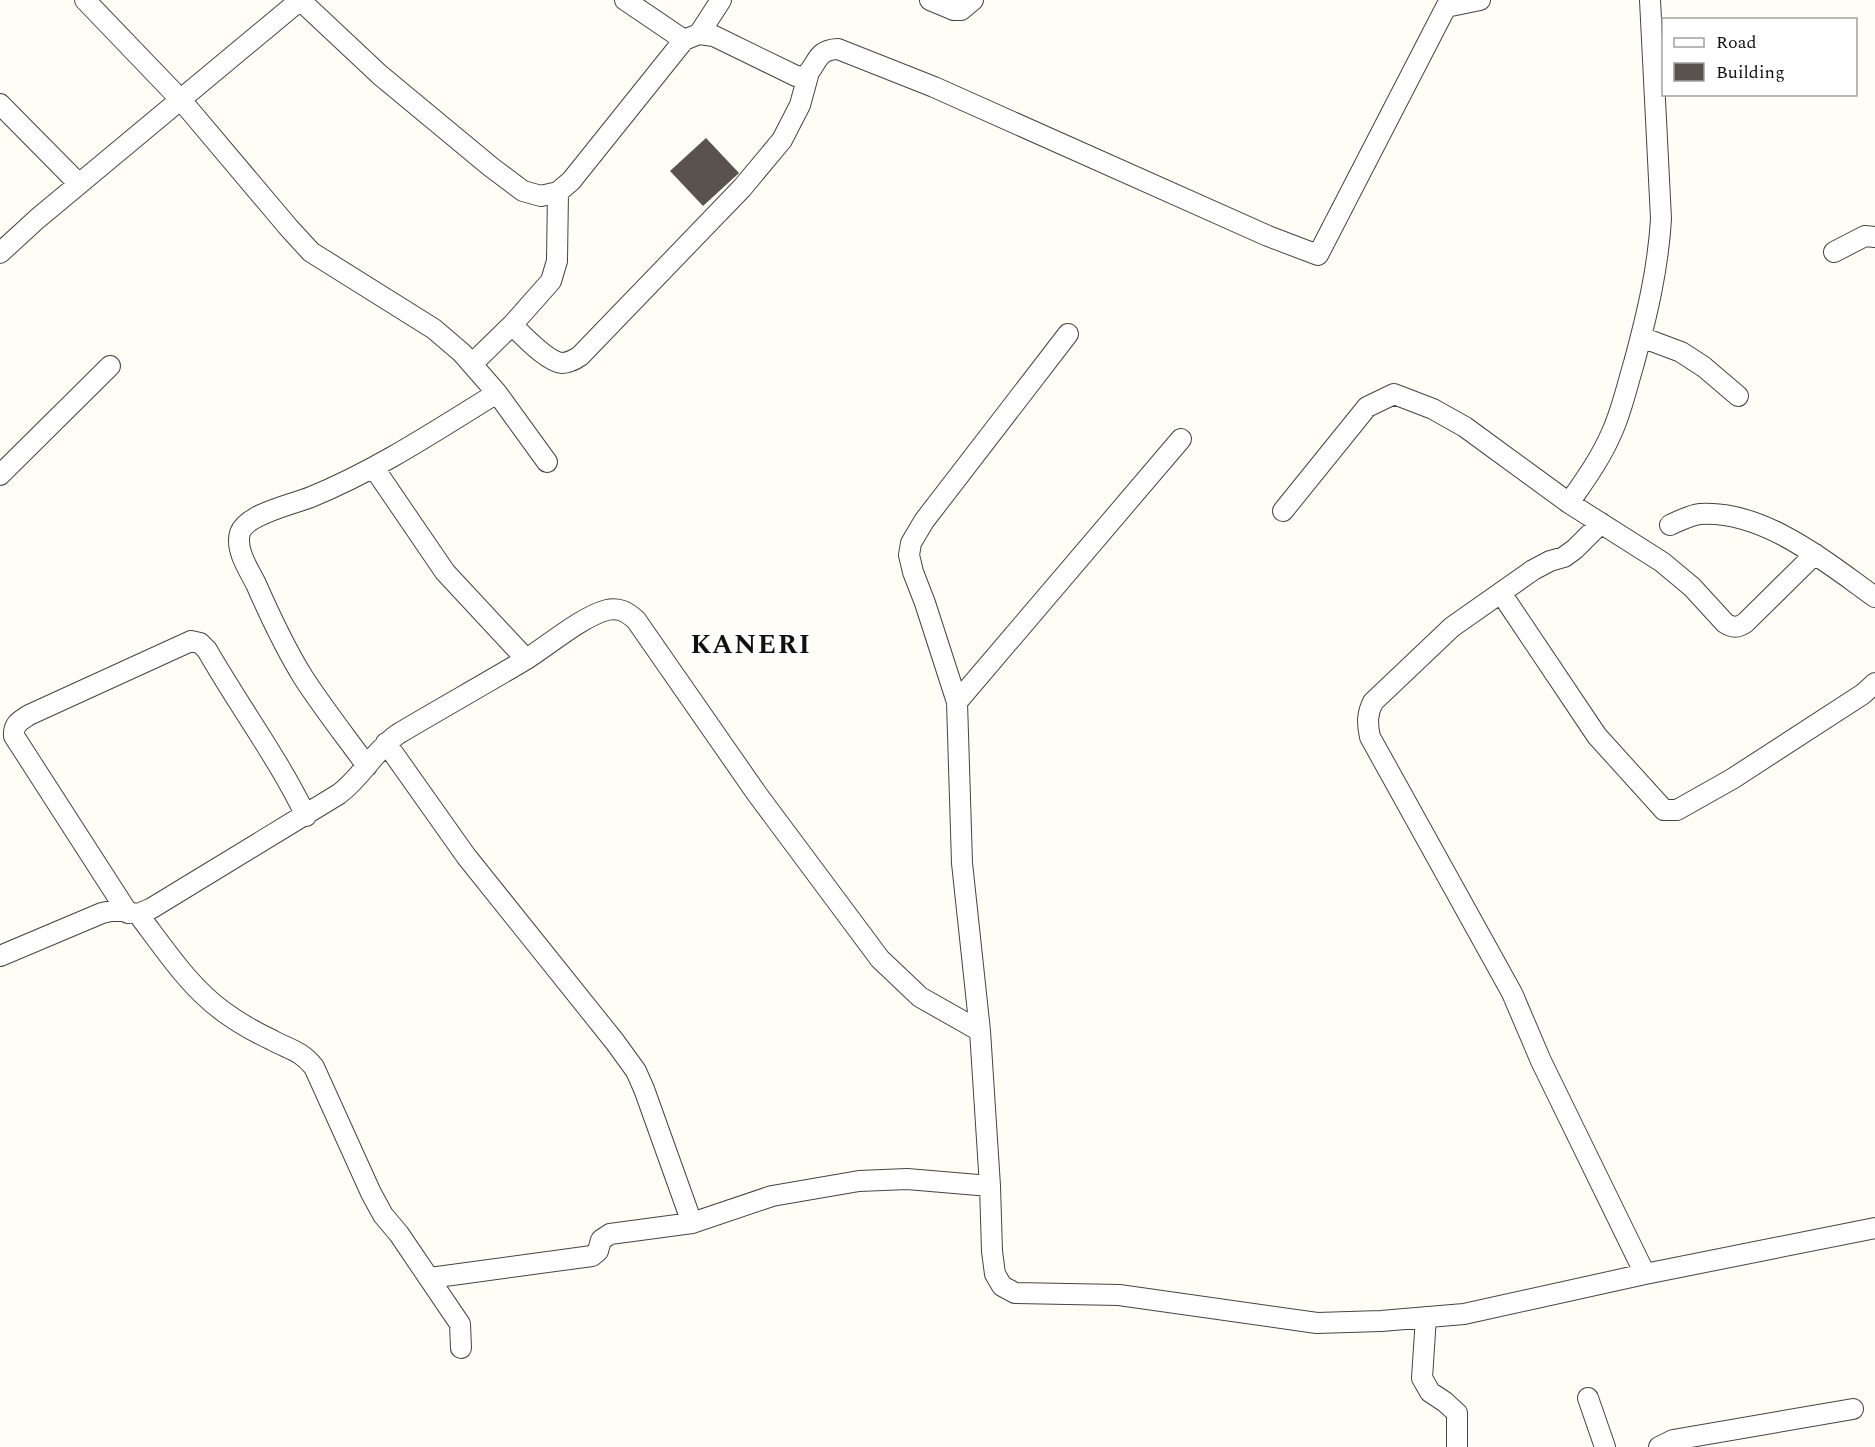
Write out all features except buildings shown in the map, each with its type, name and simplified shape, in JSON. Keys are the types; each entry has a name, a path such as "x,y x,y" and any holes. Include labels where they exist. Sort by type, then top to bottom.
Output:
{"street":[{"path":"85,0 181,100 311,252 434,329 462,353 497,393 547,462"},
{"path":"625,0 692,37 714,36 796,76 804,77 827,50 837,49 934,87 1268,236 1318,255 1443,4 1480,0"},
{"path":"0,253 37,219 299,1 380,75 491,167 523,190 541,196 558,192 571,181 721,0"},
{"path":"930,0 954,10 961,10 973,0"},
{"path":"1569,503 1594,466 1612,432 1641,337 1659,251 1661,219 1650,0"},
{"path":"512,325 545,356 560,363 571,362 579,356 742,188 782,140 800,105 809,72"},
{"path":"0,104 79,184"},
{"path":"472,364 512,325 551,281 556,261 558,192"},
{"path":"1834,252 1864,236 1875,237"},
{"path":"1068,334 924,521 911,543 909,555 957,702 962,863 980,1031 992,1251 995,1274 1002,1286 1015,1293 1119,1295 1317,1323 1380,1321 1464,1314 1645,1274 1875,1228"},
{"path":"1641,337 1681,352 1704,367 1738,396"},
{"path":"0,475 110,366"},
{"path":"367,766 303,676 271,619 239,545 240,532 245,525 260,515 310,497 374,468 497,393"},
{"path":"1283,511 1367,407 1394,394 1433,409 1465,427 1569,503 1662,562 1692,587 1725,624 1731,627 1744,623 1815,554"},
{"path":"957,702 1181,439"},
{"path":"374,468 445,572 526,659"},
{"path":"1670,525 1698,514 1725,515 1754,522 1815,554 1875,597"},
{"path":"1601,523 1564,557 1533,570 1452,627 1373,702 1368,712 1367,725 1370,737 1512,993 1541,1061 1645,1274"},
{"path":"1501,593 1596,736 1658,804 1669,811 1684,806 1732,779 1863,694 1875,683"},
{"path":"0,956 102,913 116,910 133,914 162,903 306,816 352,784 386,743 526,659 590,617 618,608 636,620 757,794 880,959 920,997 980,1031"},
{"path":"306,816 274,757 207,650 191,641 29,715 18,722 7,739 133,914 195,986 222,1011 249,1029 278,1044 296,1049 314,1067 379,1208 460,1324 461,1348"},
{"path":"386,743 466,856 636,1071 653,1110 692,1223"},
{"path":"430,1278 592,1256 598,1251 601,1240 610,1234 692,1223 772,1196 859,1181 908,1179 990,1186"},
{"path":"1426,1317 1422,1378 1430,1392 1457,1413 1457,1447"},
{"path":"1588,1398 1605,1447"},
{"path":"1659,1447 1673,1440 1853,1408"}],"district":[{"name":"KANERI","path":"751,644"}]}
